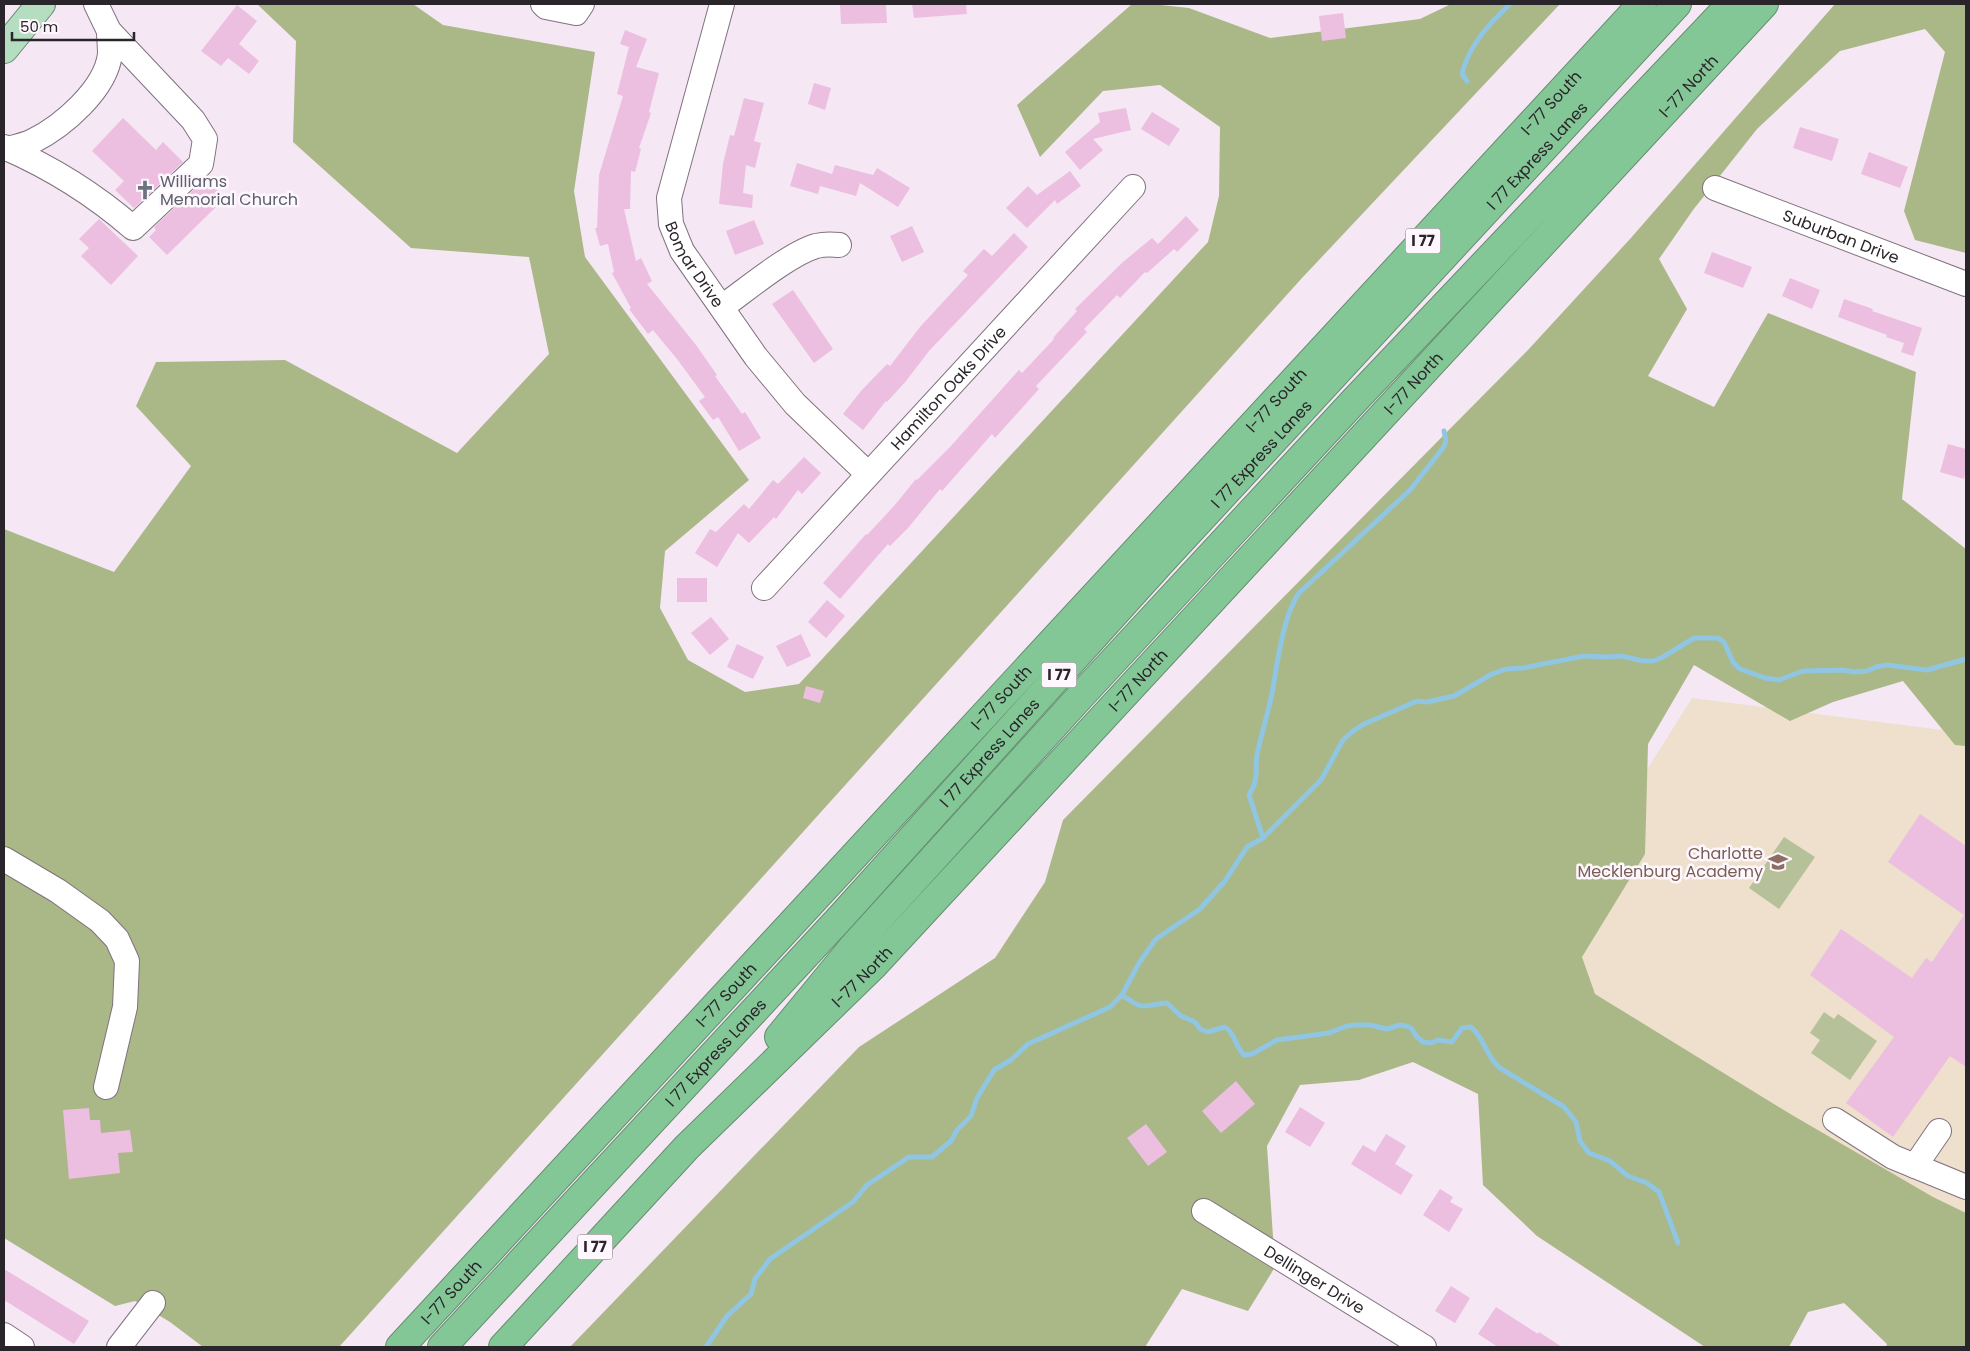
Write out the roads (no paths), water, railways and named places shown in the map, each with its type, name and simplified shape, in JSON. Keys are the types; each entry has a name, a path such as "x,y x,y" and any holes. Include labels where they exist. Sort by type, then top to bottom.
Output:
{"highway":[{"name":"I-77 South","path":"400,1347 1642,4"},
{"name":"I 77 Express Lanes","path":"442,1347 841,917 1161,562 1677,4"},
{"name":"I 77 Express Lanes","path":"687,1147 853,947 1078,699 1354,401 1731,4"},
{"name":"I-77 North","path":"503,1347 687,1147 873,966 1764,4"}],"main road":[{"path":"4,49 41,4"}],"street":[{"path":"5,148 26,157 99,200 134,228 201,164 205,139 193,120 109,31 96,4"},
{"path":"544,4 546,7 576,13 582,4"},
{"name":"Bomar Drive","path":"722,4 669,198 671,224 682,250 756,357 795,404 868,474"},
{"path":"5,148 32,142 50,131 70,116 91,94 105,71 110,54 109,31"},
{"name":"Hamilton Oaks Drive","path":"764,588 1133,187"},
{"name":"Suburban Drive","path":"1715,188 1966,284"},
{"path":"722,307 788,261 814,247 828,244 839,245"},
{"path":"4,859 58,891 100,921 117,938 127,961 125,1007 106,1087"},
{"path":"1835,1120 1880,1149 1966,1187"},
{"path":"1915,1166 1939,1131"},
{"name":"Dellinger Drive","path":"1204,1212 1424,1347"},
{"path":"119,1347 153,1303"},
{"path":"4,1335 22,1347"}],"waterway":[{"path":"1467,81 1462,74 1465,63 1475,44 1487,27 1510,4"},
{"path":"1263,838 1249,795 1255,783 1257,757 1271,698 1281,643 1293,603 1299,593 1410,490 1443,448 1446,441 1444,431"},
{"path":"706,1347 727,1316 751,1294 755,1279 770,1259 853,1202 867,1185 909,1157 932,1157 951,1141 957,1130 971,1116 977,1098 994,1070 1011,1060 1028,1044 1110,1007 1122,995 1139,963 1156,939 1200,909 1225,881 1247,847 1263,838 1321,780 1343,740 1364,724 1417,701 1427,702 1454,696 1492,674 1506,669 1523,668 1584,656 1621,656 1643,661 1653,661 1694,638 1718,638 1724,642 1733,662 1740,669 1765,678 1779,680 1803,671 1843,670 1854,672 1867,671 1887,665 1927,670 1966,659"},
{"path":"1122,995 1140,1006 1167,1003 1181,1016 1195,1022 1200,1029 1208,1032 1225,1027 1229,1030 1244,1055 1252,1054 1277,1040 1329,1033 1347,1026 1370,1025 1387,1029 1400,1025 1406,1026 1411,1028 1423,1042 1431,1043 1438,1040 1452,1042 1462,1028 1471,1027 1491,1058 1500,1068 1564,1107 1576,1122 1580,1141 1589,1153 1610,1161 1628,1176 1647,1183 1659,1192 1678,1243"}],"place":[{"name":"Williams Memorial Church","path":"145,190"},
{"name":"Charlotte Mecklenburg Academy","path":"1778,862"}]}
